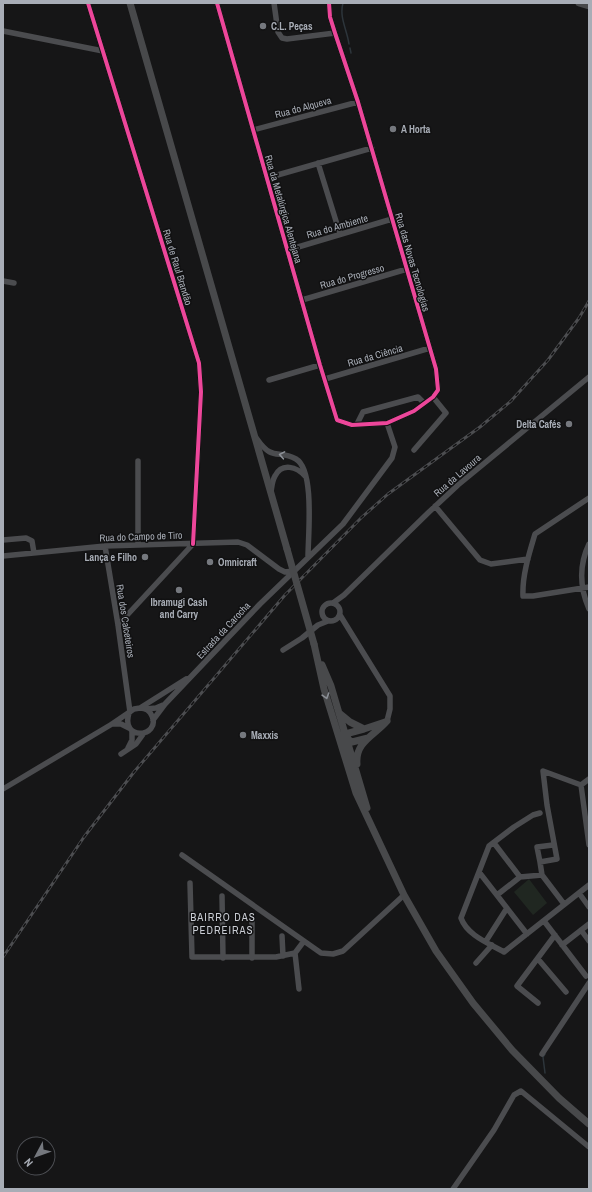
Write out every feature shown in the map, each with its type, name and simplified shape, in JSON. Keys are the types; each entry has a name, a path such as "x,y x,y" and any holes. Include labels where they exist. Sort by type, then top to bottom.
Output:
{"main road":[{"path":"130,3 314,644 324,689 356,793 404,895 436,951 473,1003 518,1055 559,1098 589,1124"},
{"path":"579,3 589,6"},
{"path":"314,644 331,686 375,836"},
{"path":"339,713 350,722 364,729"},
{"path":"334,721 342,737 347,738 352,742 368,738"},
{"path":"341,745 349,733 374,727 387,721"},
{"path":"358,776 356,758 359,748 387,721"}],"street":[{"name":"Rua de Raul Brandão","path":"88,3 199,363 201,392 193,544"},
{"name":"Rua da Metalúrgica Alentejana","path":"217,3 266,178 337,420 352,425 357,424"},
{"path":"274,3 278,32 282,38 287,39 335,33"},
{"name":"Rua das Novas Tecnologias","path":"329,3 335,33 372,148 436,369 438,390 433,397"},
{"path":"3,31 103,51"},
{"name":"Rua do Alqueva","path":"253,130 358,102"},
{"path":"266,178 372,148"},
{"path":"318,163 340,234"},
{"name":"Rua do Ambiente","path":"288,250 392,219"},
{"name":"Rua do Progresso","path":"302,300 407,269"},
{"path":"3,281 14,284"},
{"name":"Rua da Ciência","path":"324,379 430,348"},
{"path":"269,380 320,365"},
{"name":"Rua da Lavoura","path":"344,595 470,474 589,377"},
{"path":"414,450 446,413 433,397 414,411 387,423 357,424 363,412 418,397 424,403"},
{"name":"Estrada da Carocha","path":"153,720 165,704 260,604 343,524 392,458 395,447 387,423"},
{"path":"254,435 263,448 267,451 273,454 288,456 296,459 304,470 309,492 308,557"},
{"path":"138,461 138,545"},
{"path":"271,494 275,474 284,468 295,468 306,478"},
{"path":"589,498 535,534 522,590 523,596 532,596 589,587"},
{"path":"435,506 480,560 491,564 528,559"},
{"path":"3,540 26,538 32,541 34,553"},
{"name":"Rua do Campo de Tiro","path":"3,556 105,546 242,543 253,549 279,569 285,572 295,570"},
{"path":"118,625 193,544"},
{"path":"589,544 583,562 581,575 582,588 589,609"},
{"name":"Rua dos Calceteiros","path":"105,546 130,712"},
{"path":"318,625 323,615 324,607 344,595"},
{"path":"344,595 339,607 340,615 390,696 390,709 387,721"},
{"path":"332,603 339,607"},
{"path":"323,615 328,620"},
{"path":"335,620 340,615"},
{"path":"283,650 302,638 318,625 328,620 335,620 347,628"},
{"path":"3,789 193,675"},
{"path":"129,699 139,708 156,708 165,704 161,695"},
{"path":"120,754 136,744 144,733 151,728 153,720 150,712 146,709"},
{"path":"128,749 132,740 131,729 127,720 130,712"},
{"path":"112,724 123,725 136,733 144,733"},
{"path":"540,862 557,860 553,845 543,772 581,786"},
{"path":"581,786 589,780"},
{"path":"581,786 589,845"},
{"path":"547,804 540,813 533,815 489,846 461,918 464,925 470,932 504,952 589,885"},
{"path":"540,813 549,818"},
{"path":"494,843 520,877"},
{"path":"553,845 537,847 542,875 564,904"},
{"path":"182,855 321,953 333,954 343,951 404,895"},
{"path":"479,872 527,934"},
{"path":"497,895 520,877 542,875"},
{"path":"190,883 192,957 252,958 283,956 295,953 304,941"},
{"path":"579,894 589,907"},
{"path":"222,896 223,958"},
{"path":"486,941 507,908"},
{"path":"252,920 252,958"},
{"path":"544,920 586,976"},
{"path":"562,945 589,924"},
{"path":"581,930 589,941"},
{"path":"282,936 283,956"},
{"path":"538,1003 518,986 555,936"},
{"path":"476,963 492,945"},
{"path":"295,953 298,989"},
{"path":"538,959 566,992"},
{"path":"542,1054 589,984"},
{"path":"453,1189 494,1130 514,1096 521,1091 589,1147"}],"shaded area":[{"path":"529,879 547,903 533,915 514,892"}],"waterway":[{"path":"343,3 342,13 349,44"},
{"path":"350,48 351,53"},
{"path":"545,1054 543,1057 545,1073"}],"railway":[{"path":"3,957 84,837 134,772 285,595 361,518 388,494 480,427 511,401 548,360 579,318 589,301"}],"cycle path":[{"path":"88,3 199,363 201,392 193,544"},
{"path":"217,3 337,420 352,425 387,423 414,411 433,397 438,390 436,369 358,102 330,17 329,3"}],"place":[{"name":"C.L. Peças","path":"263,26"},
{"name":"A Horta","path":"393,129"},
{"name":"Delta Cafés","path":"569,424"},
{"name":"Lança e Filho","path":"145,557"},
{"name":"Omnicraft","path":"210,562"},
{"name":"Ibramugi Cash and Carry","path":"179,590"},
{"name":"Maxxis","path":"243,735"}],"district":[{"name":"BAIRRO DAS PEDREIRAS","path":"223,923"}]}
